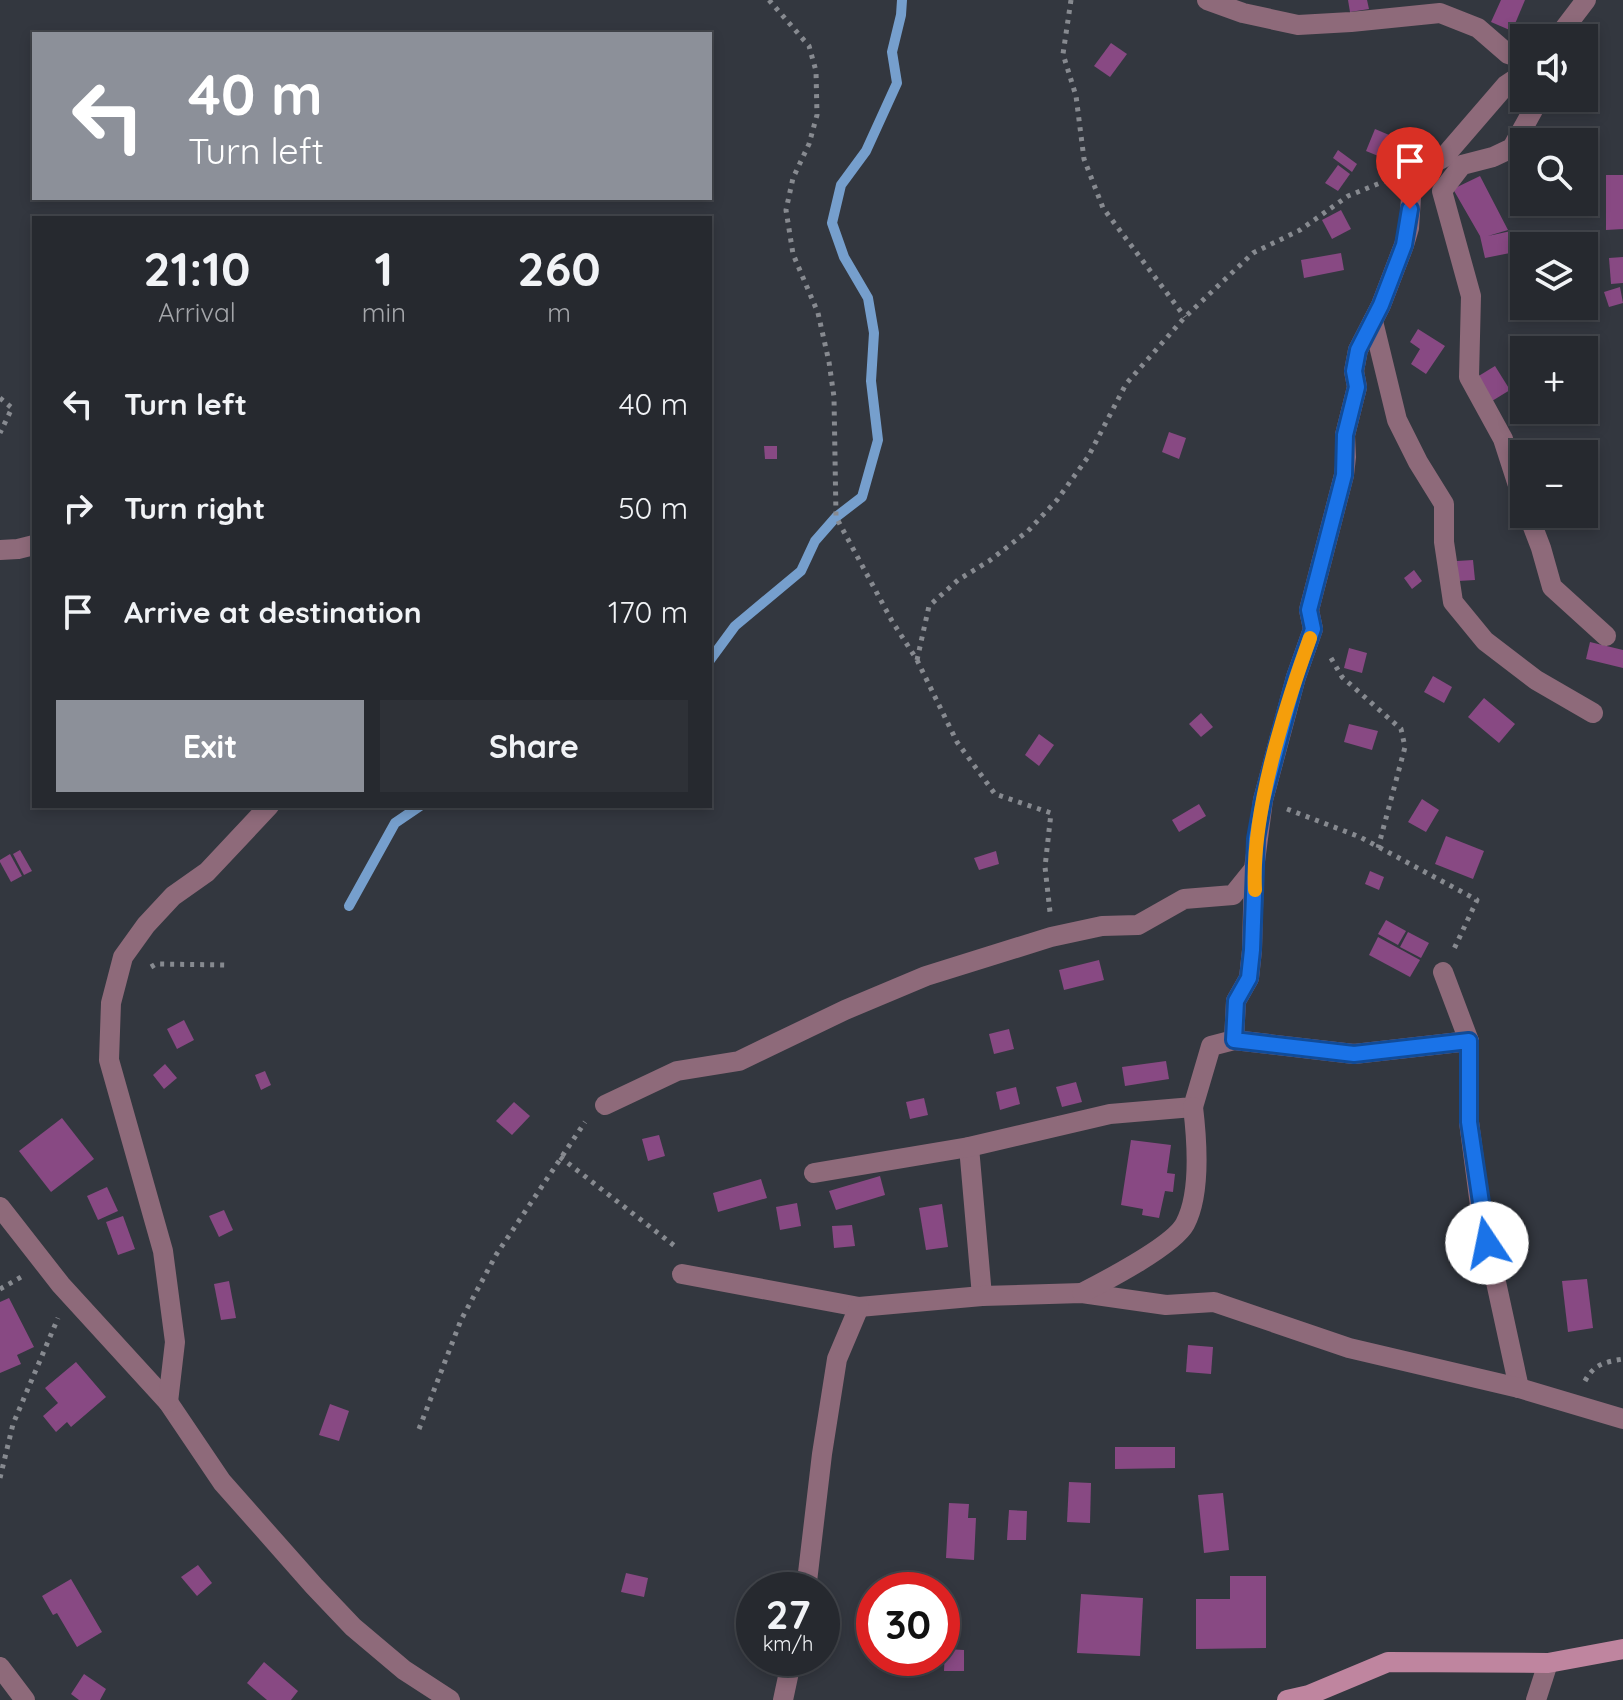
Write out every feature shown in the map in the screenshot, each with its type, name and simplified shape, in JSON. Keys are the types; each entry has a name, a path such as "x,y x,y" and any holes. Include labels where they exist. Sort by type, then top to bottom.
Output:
{"street":[{"path":"1207,0 1243,13 1298,25 1440,13 1478,28 1510,55"},
{"path":"1568,24 1586,0"},
{"path":"1234,1040 1236,1001 1249,978 1254,869 1263,800 1296,677 1313,629 1309,610 1344,475 1345,435 1357,387 1354,371 1358,350 1404,245 1409,228 1412,182 1417,172 1443,158 1510,82"},
{"path":"1510,461 1503,439 1469,377 1471,296 1442,191 1462,165 1493,157 1512,148 1532,112"},
{"path":"1373,321 1397,420 1444,504 1444,542 1453,602 1485,641 1536,680 1593,713"},
{"path":"1533,528 1552,587 1606,636"},
{"path":"0,550 32,545"},
{"path":"168,1402 175,1342 163,1251 109,1060 111,1003 123,957 146,925 173,896 207,872 267,808"},
{"path":"605,1105 677,1071 739,1061 845,1010 926,976 1051,937 1102,926 1138,925 1184,899 1233,895 1254,869"},
{"path":"1443,972 1469,1041 1469,1122 1481,1213 1519,1388"},
{"path":"1082,1293 1125,1271 1184,1226 1193,1197 1197,1140 1193,1107 1211,1046 1234,1040 1354,1054 1469,1041"},
{"path":"814,1173 969,1147 1110,1114 1193,1107"},
{"path":"969,1147 982,1296"},
{"path":"0,1207 61,1285 168,1402 222,1482 314,1586 353,1627 404,1670 450,1700"},
{"path":"682,1274 859,1307 982,1296 1082,1293 1166,1305 1214,1302 1349,1348 1519,1388 1623,1419"},
{"path":"808,1572 837,1359 859,1307"},
{"path":"1287,1700 1309,1695 1388,1662 1548,1663 1623,1649"},
{"path":"1536,1700 1548,1663"},
{"path":"0,1667 25,1700"},
{"path":"783,1700 788,1676"}],"path":[{"path":"769,0 809,46 816,71 817,115 809,144 793,178 786,210 793,254 818,313 829,362 834,397 836,517 892,621 917,660 957,742 995,794 1051,813 1045,867 1051,937"},
{"path":"1071,0 1063,54 1076,96 1084,159 1103,208 1185,317"},
{"path":"917,660 929,606 958,580 1028,531 1057,500 1088,457 1126,384 1185,317 1253,253 1300,230 1348,196 1375,184 1417,172"},
{"path":"0,398 12,408 0,433"},
{"path":"1313,629 1342,677 1401,729 1405,747 1378,848"},
{"path":"1263,800 1360,837 1477,900 1443,972"},
{"path":"116,987 156,964 227,965"},
{"path":"419,1429 461,1320 496,1255 588,1117 605,1105"},
{"path":"560,1157 679,1250 682,1274"},
{"path":"0,1478 13,1424 57,1321 61,1285"},
{"path":"1574,1404 1590,1372 1601,1363 1623,1359"}],"building":[{"path":"1348,0 1367,0 1369,9 1350,12"},
{"path":"1501,0 1525,0 1515,24 1510,24 1510,30 1491,22"},
{"path":"1111,43 1127,54 1110,77 1094,66"},
{"path":"1375,129 1401,140 1393,162 1366,151"},
{"path":"1338,150 1357,164 1352,172 1333,158"},
{"path":"1338,165 1350,174 1338,191 1325,183"},
{"path":"1606,175 1623,175 1623,229 1606,230"},
{"path":"1480,176 1508,230 1488,236 1511,231 1510,253 1485,258 1480,236 1453,189"},
{"path":"1341,210 1351,229 1332,239 1322,220"},
{"path":"1341,253 1344,270 1304,278 1301,260"},
{"path":"1623,257 1623,283 1611,284 1609,258"},
{"path":"1620,287 1623,303 1609,307 1604,292"},
{"path":"1418,329 1445,346 1426,374 1411,364 1420,349 1410,342"},
{"path":"1495,366 1510,390 1492,401 1477,377"},
{"path":"1169,432 1186,438 1179,459 1162,452"},
{"path":"764,446 777,446 777,459 765,459"},
{"path":"1473,560 1475,580 1458,581 1457,561"},
{"path":"1414,570 1422,581 1412,589 1404,578"},
{"path":"1590,642 1623,650 1623,668 1586,659"},
{"path":"1349,648 1367,653 1362,673 1344,668"},
{"path":"1433,676 1452,687 1444,703 1424,692"},
{"path":"1484,698 1515,724 1499,743 1468,717"},
{"path":"1201,713 1213,727 1201,737 1189,724"},
{"path":"1349,724 1378,731 1372,750 1344,742"},
{"path":"1039,734 1054,745 1039,766 1025,755"},
{"path":"1422,799 1439,810 1426,832 1408,822"},
{"path":"1199,804 1206,816 1179,832 1172,820"},
{"path":"1446,836 1484,851 1473,879 1435,864"},
{"path":"20,850 32,871 24,875 13,854"},
{"path":"996,851 999,864 979,870 974,858"},
{"path":"10,854 22,876 11,882 0,862"},
{"path":"1370,871 1384,877 1379,890 1365,884"},
{"path":"1386,920 1406,931 1398,945 1378,934"},
{"path":"1408,932 1429,943 1421,958 1400,947"},
{"path":"1378,937 1420,960 1410,977 1369,955"},
{"path":"1099,960 1104,980 1064,990 1059,970"},
{"path":"184,1020 194,1040 177,1049 167,1029"},
{"path":"1009,1029 1014,1049 994,1054 989,1034"},
{"path":"1166,1061 1169,1079 1125,1086 1122,1067"},
{"path":"165,1064 177,1078 164,1089 153,1075"},
{"path":"265,1071 271,1085 261,1090 255,1075"},
{"path":"1076,1082 1082,1102 1062,1107 1056,1087"},
{"path":"1016,1087 1020,1104 1000,1110 996,1092"},
{"path":"924,1098 928,1115 910,1119 906,1102"},
{"path":"514,1102 530,1116 512,1135 496,1121"},
{"path":"62,1118 94,1159 51,1192 19,1151"},
{"path":"659,1135 665,1156 648,1161 642,1139"},
{"path":"1131,1140 1171,1145 1167,1173 1175,1174 1173,1192 1165,1191 1159,1218 1142,1215 1143,1209 1121,1205"},
{"path":"880,1176 885,1195 836,1210 829,1191"},
{"path":"761,1179 767,1198 718,1212 713,1193"},
{"path":"107,1187 118,1211 98,1220 87,1196"},
{"path":"797,1203 801,1226 780,1230 776,1207"},
{"path":"942,1204 948,1247 926,1250 919,1208"},
{"path":"224,1210 233,1230 219,1237 209,1216"},
{"path":"123,1216 135,1249 118,1255 106,1222"},
{"path":"852,1225 855,1246 834,1248 832,1226"},
{"path":"1587,1279 1593,1328 1568,1332 1562,1281"},
{"path":"229,1281 236,1318 221,1320 214,1284"},
{"path":"9,1298 34,1347 17,1355 21,1364 0,1373 0,1302"},
{"path":"1188,1345 1213,1347 1211,1374 1186,1372"},
{"path":"76,1362 106,1397 71,1427 67,1422 56,1432 43,1416 58,1403 45,1388"},
{"path":"330,1404 349,1411 339,1441 319,1435"},
{"path":"1115,1447 1175,1447 1175,1468 1115,1469"},
{"path":"1069,1482 1091,1483 1090,1523 1067,1522"},
{"path":"1223,1493 1229,1550 1204,1553 1198,1495"},
{"path":"949,1503 969,1504 968,1518 976,1518 974,1560 946,1558"},
{"path":"1009,1510 1027,1511 1026,1540 1007,1540"},
{"path":"198,1565 212,1583 197,1596 181,1577"},
{"path":"626,1573 648,1578 644,1597 621,1592"},
{"path":"1230,1576 1266,1576 1266,1648 1196,1649 1196,1599 1230,1599"},
{"path":"71,1579 102,1632 77,1647 57,1613 53,1615 42,1596"},
{"path":"1081,1594 1143,1598 1140,1656 1077,1653"},
{"path":"960,1650 964,1650 964,1671 960,1671"},
{"path":"264,1662 298,1691 291,1700 267,1700 247,1683"},
{"path":"84,1674 106,1689 100,1700 79,1700 71,1694"}],"waterway":[{"path":"712,657 735,626 801,571 815,541 836,517 862,497 878,440 871,381 874,333 868,298 844,257 832,223 841,185 866,151 897,83 892,52 902,0"},
{"path":"349,906 395,823 417,808"}],"slow traffic":[{"path":"1255,890 1256,839 1263,800 1296,677 1310,638"}],"route":[{"path":"1410,209 1404,245 1381,305 1358,350 1354,371 1357,387 1345,435 1344,475 1309,610 1313,629 1296,677 1263,800 1256,839 1255,911 1249,978 1236,1001 1234,1040 1354,1054 1469,1041 1469,1122 1487,1243"}]}
